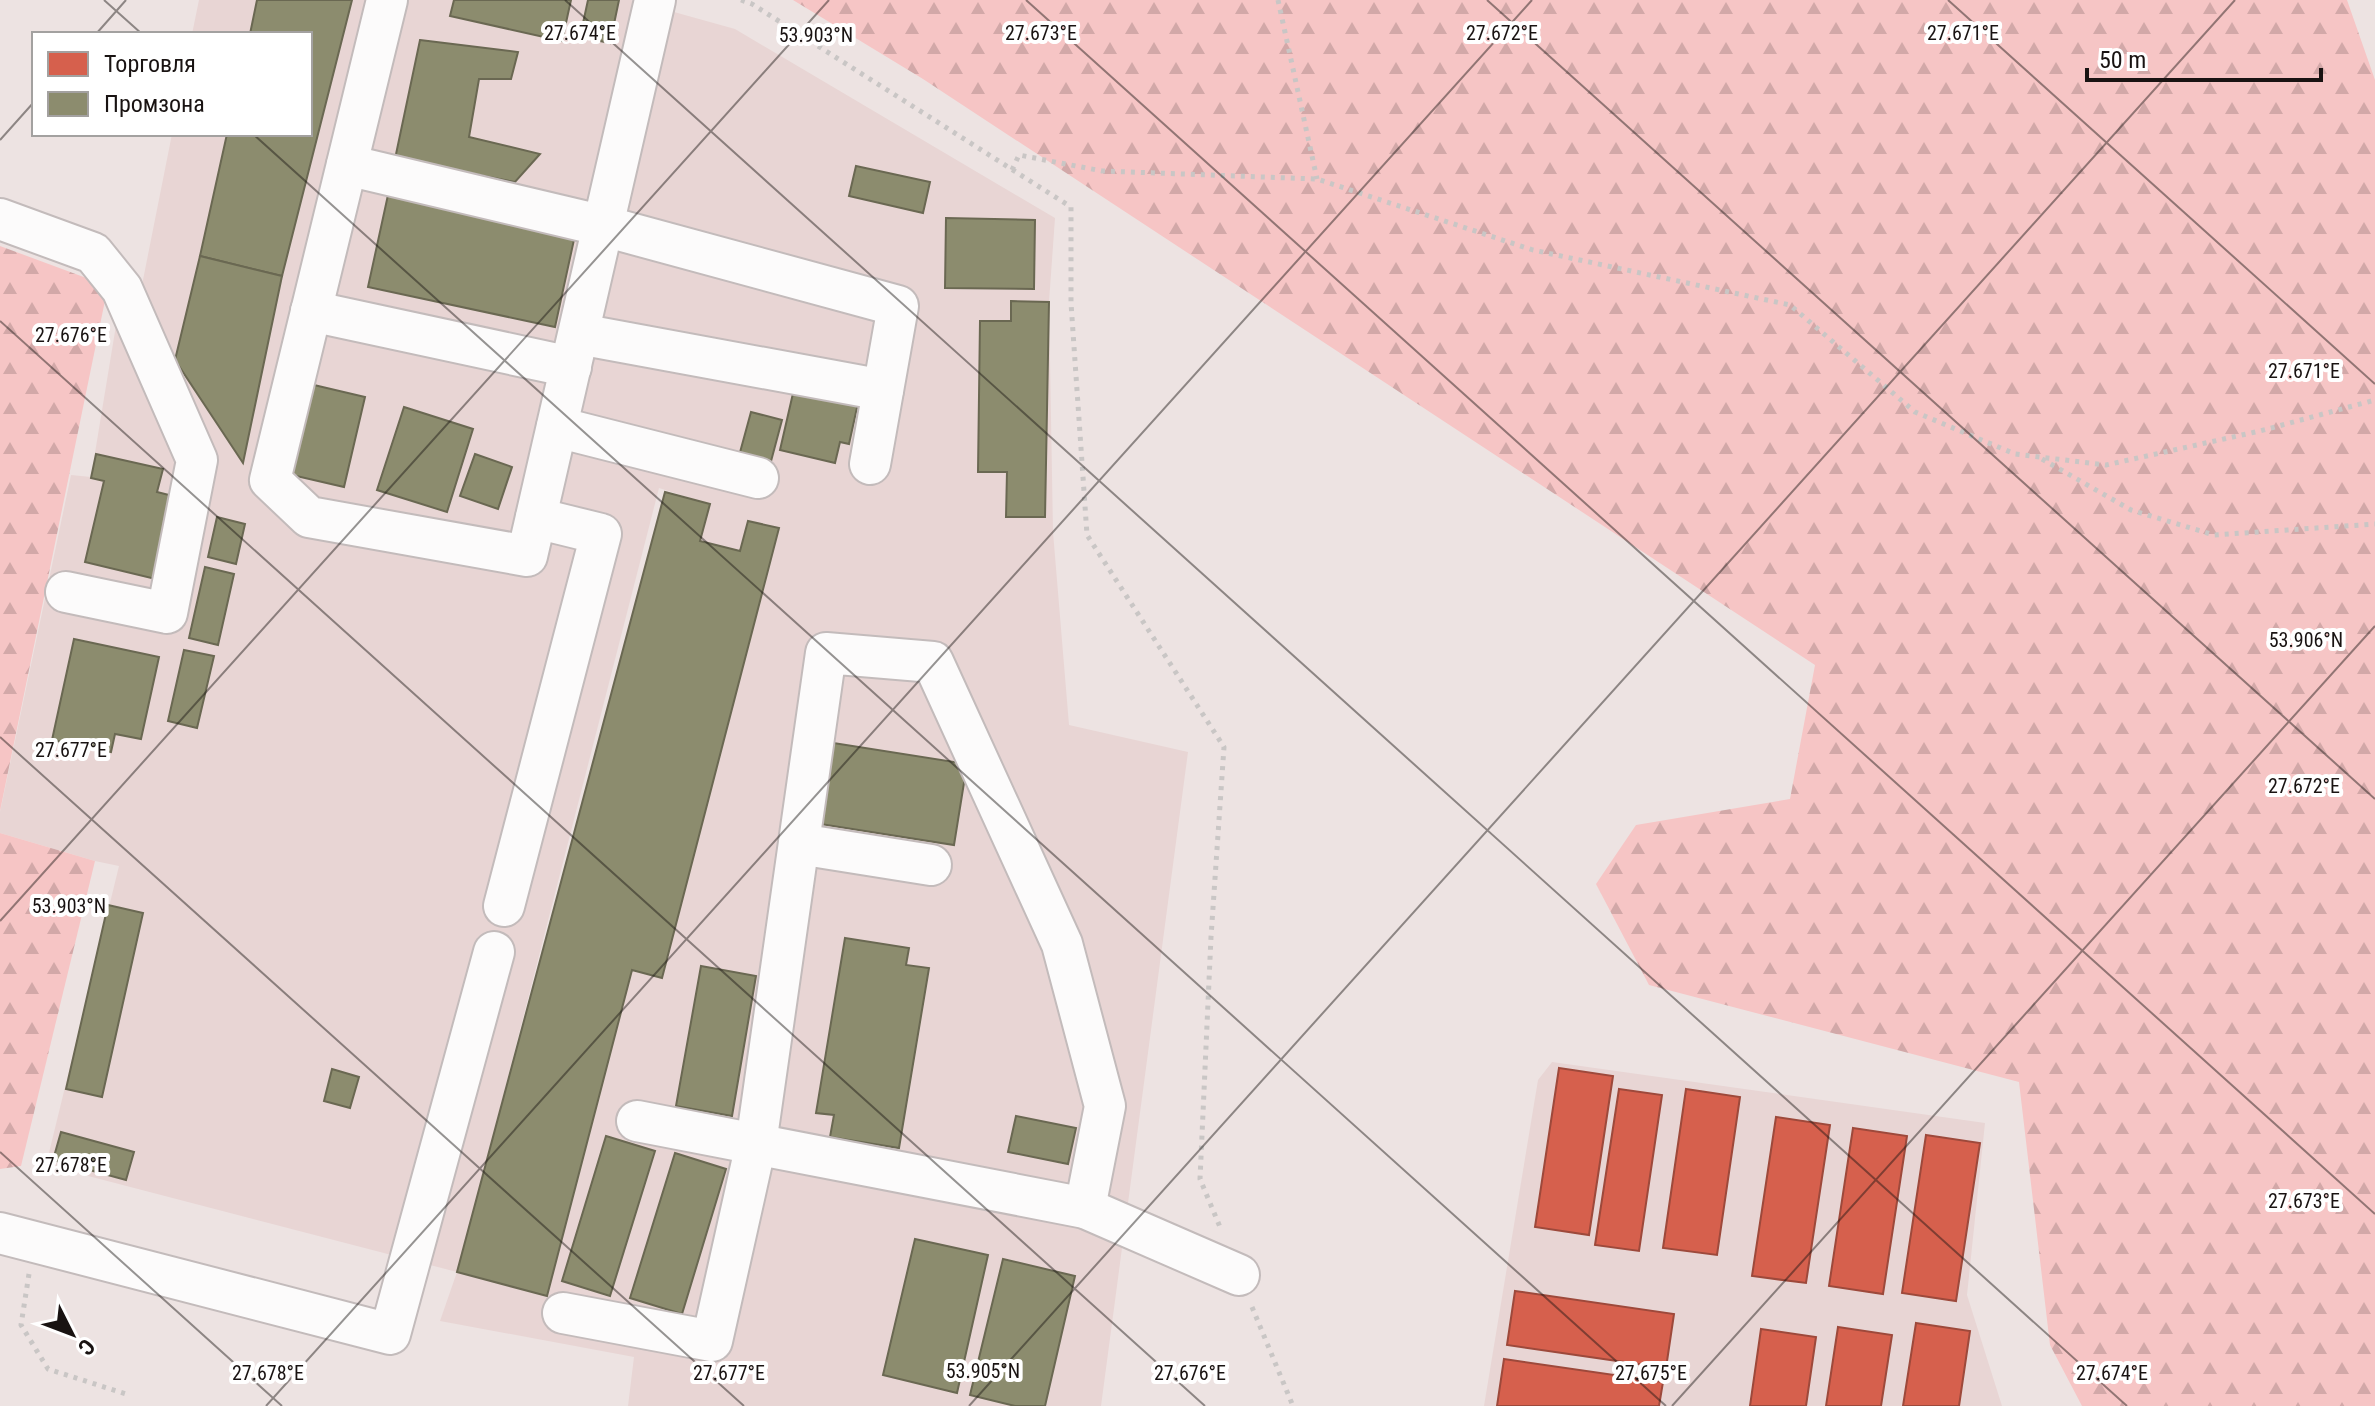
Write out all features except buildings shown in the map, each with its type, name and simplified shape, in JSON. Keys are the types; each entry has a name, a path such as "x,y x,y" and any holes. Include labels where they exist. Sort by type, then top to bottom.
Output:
{"lane":[{"path":"387,0 270,480 309,517 527,556 655,0"},
{"path":"347,165 604,226 898,306 870,464"},
{"path":"0,219 93,253 122,289 197,460 167,613 66,592"},
{"path":"311,311 575,350 883,390"},
{"path":"557,427 758,478"},
{"path":"504,906 601,534 536,518"},
{"path":"563,1313 712,1341 756,1144 826,653 933,662 1062,944 1105,1106 1085,1208"},
{"path":"799,844 931,865"},
{"path":"17,1237 390,1334 494,952"},
{"path":"637,1121 1085,1208 1239,1275"}],"path":[{"path":"741,0 752,4 1071,207 1071,303 1087,535 1224,747 1211,937 1200,1179 1293,1406"},
{"path":"1278,0 1317,179"},
{"path":"1012,170 1019,155 1102,171 1317,179 1533,250 1790,305 1915,412 2015,454 2106,465 2260,431 2375,400"},
{"path":"2038,457 2131,510 2214,535 2375,524"},
{"path":"17,1237 21,1325 48,1369 126,1394"}],"shaded area":[{"path":"199,0 631,0 735,29 1055,218 1049,302 1053,532 1069,725 1188,752 1101,1406 628,1406 634,1357 440,1321 457,1272 46,1165 119,866 0,833 0,812 71,475 91,477 122,289 142,285 172,136 312,136 312,32 192,32","holes":["659,488 690,498 491,1143"]},
{"path":"1552,1062 1985,1123 1967,1295 2002,1406 1484,1406 1538,1080"}],"green space":[{"path":"793,0 2347,0 2375,80 2375,1406 2082,1406 2050,1345 2019,1082 1649,985 1596,884 1636,825 1790,799 1815,665 923,79"},
{"path":"0,246 108,286 0,811"},
{"path":"0,833 95,861 21,1166 0,1169"}]}
